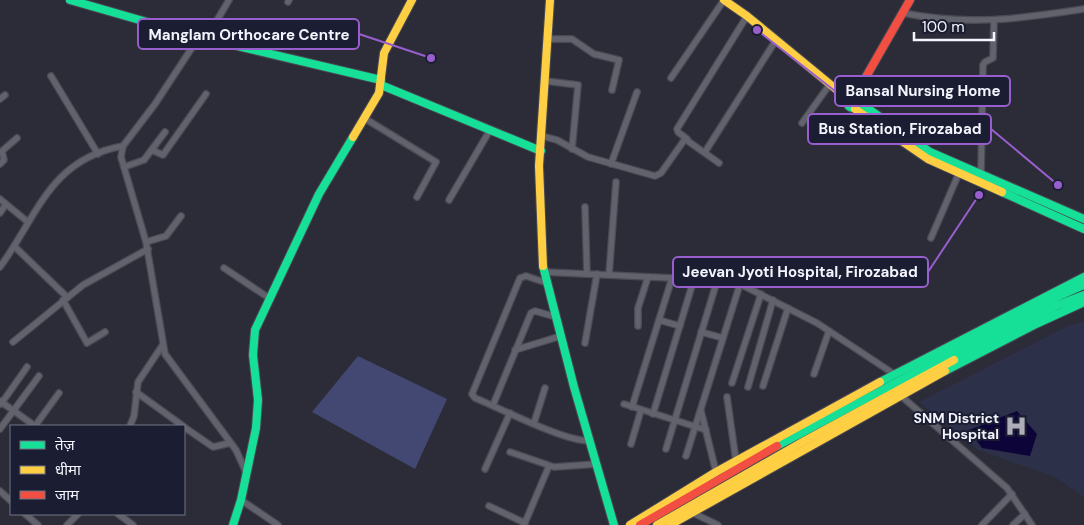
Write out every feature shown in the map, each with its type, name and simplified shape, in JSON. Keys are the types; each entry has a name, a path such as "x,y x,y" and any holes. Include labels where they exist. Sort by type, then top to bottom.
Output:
{"main road":[{"path":"70,0 86,2 203,38 324,65 381,82 541,151"},
{"path":"233,525 247,473 257,412 254,338 258,322 319,194 379,93 384,53 412,0"},
{"path":"550,0 539,219 544,272 614,525"},
{"path":"724,0 747,16 854,102 921,147 1084,219"},
{"path":"854,102 910,0"},
{"path":"854,102 906,146 959,173 1084,229"},
{"path":"1030,205 1034,197"},
{"path":"640,525 735,465 894,374 1084,277"},
{"path":"630,525 716,472 735,465 1061,295 1084,285"},
{"path":"657,525 740,476 1058,305 1084,295"},
{"path":"670,525 900,396 1045,320 1084,302"}],"street":[{"path":"229,0 150,112 123,146 121,154 148,249 162,346 168,359 230,442 247,473"},
{"path":"671,78 724,0"},
{"path":"903,13 944,20 994,21 1084,9"},
{"path":"719,163 676,130 747,16"},
{"path":"981,174 983,65 993,58 994,21"},
{"path":"548,39 572,39 594,54 619,60 612,90"},
{"path":"705,152 776,40"},
{"path":"51,76 98,154"},
{"path":"546,81 578,85 572,149"},
{"path":"802,123 830,84"},
{"path":"611,164 637,92"},
{"path":"152,150 163,155 206,94"},
{"path":"364,118 436,162 416,197"},
{"path":"450,200 490,130"},
{"path":"124,167 144,160 165,132"},
{"path":"542,136 557,140 588,157 659,175 684,140 688,139"},
{"path":"0,164 4,160 2,151 17,138"},
{"path":"0,266 15,246 46,192 58,179 98,154 123,146"},
{"path":"931,238 959,173"},
{"path":"609,275 616,182"},
{"path":"0,199 28,222"},
{"path":"0,213 6,204"},
{"path":"585,207 587,274"},
{"path":"146,242 166,236 181,216"},
{"path":"15,246 65,298 87,343 105,332"},
{"path":"13,342 65,298 108,270 148,249"},
{"path":"224,268 270,298"},
{"path":"544,272 648,276 740,284 829,331 894,374"},
{"path":"585,343 597,274"},
{"path":"547,283 526,276 520,278 472,393 475,398 534,423 579,440 590,441"},
{"path":"638,326 638,308 648,276"},
{"path":"632,407 672,278"},
{"path":"653,414 694,279"},
{"path":"666,449 717,281"},
{"path":"686,456 740,284"},
{"path":"732,383 761,294"},
{"path":"748,386 773,300"},
{"path":"763,386 788,308"},
{"path":"493,405 533,311 556,317"},
{"path":"659,320 680,326"},
{"path":"814,374 829,331"},
{"path":"701,332 723,338"},
{"path":"515,350 561,336"},
{"path":"130,425 134,416 138,382 162,346"},
{"path":"27,367 0,403 34,425"},
{"path":"0,429 39,376"},
{"path":"534,423 545,388"},
{"path":"136,392 180,425"},
{"path":"36,425 59,393"},
{"path":"900,396 1012,494 1032,525"},
{"path":"727,397 735,465"},
{"path":"624,404 706,430"},
{"path":"631,444 641,410"},
{"path":"701,411 716,472"},
{"path":"485,469 510,412"},
{"path":"185,428 213,447 230,442"},
{"path":"510,452 549,466 568,468 597,464"},
{"path":"489,506 524,524 549,466"},
{"path":"0,491 10,500"},
{"path":"982,525 1012,494"},
{"path":"241,500 278,525"},
{"path":"691,512 716,525"},
{"path":"1014,525 1025,514"},
{"path":"26,515 38,525"},
{"path":"67,525 77,515"},
{"path":"119,515 133,525"}],"shaded area":[{"name":"SNM District Hospital","path":"1084,321 1084,497 1055,477 978,450 919,402 1068,326"},
{"path":"358,356 447,399 415,469 312,412"},
{"path":"1017,411 1037,434 1030,456 982,448 969,430"}],"traffic: fast":[{"path":"70,0 199,37 381,80"},
{"path":"381,85 541,151"},
{"path":"851,96 855,96 859,102 855,108 851,108 847,104 847,100 851,96"},
{"path":"860,103 930,152 1084,219"},
{"path":"233,525 241,500 256,428 258,400 253,355 255,330 319,194 353,137"},
{"path":"1002,192 1084,229"},
{"path":"543,266 574,387 614,525"},
{"path":"880,382 1084,277"},
{"path":"777,446 1061,295 1084,285"},
{"path":"954,360 1058,305 1084,295"},
{"path":"945,371 1036,324 1084,302"}],"traffic: slow":[{"path":"353,137 379,93 384,53 412,0"},
{"path":"543,266 539,166 550,0"},
{"path":"724,0 747,16 848,99"},
{"path":"855,109 928,159 1002,192"},
{"path":"657,525 806,440 954,360"},
{"path":"670,525 945,371"},
{"path":"630,525 716,472 880,382"}],"traffic: jam":[{"path":"855,96 910,0"},
{"path":"640,525 777,446"}],"place":[{"name":"Bansal Nursing Home","path":"757,30"},
{"name":"Manglam Orthocare Centre","path":"431,58"},
{"name":"Bus Station, Firozabad","path":"1058,185"},
{"name":"Jeevan Jyoti Hospital, Firozabad","path":"979,195"},
{"name":"SNM District Hospital","path":"1016,426"}]}
